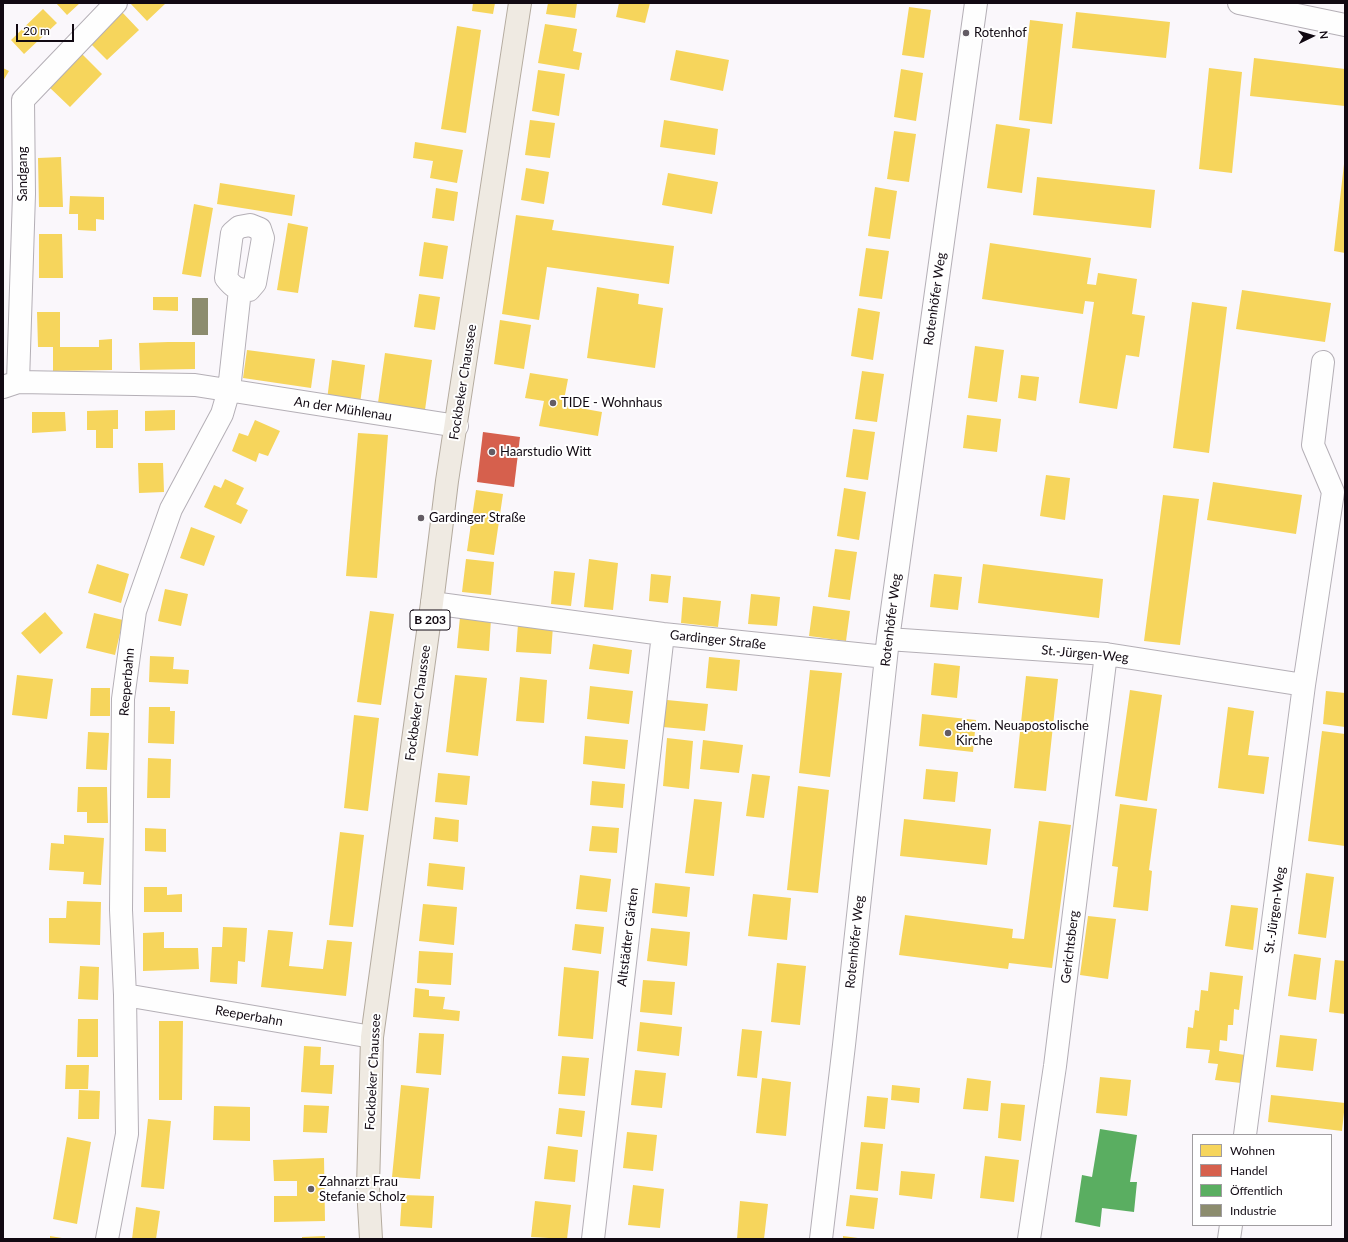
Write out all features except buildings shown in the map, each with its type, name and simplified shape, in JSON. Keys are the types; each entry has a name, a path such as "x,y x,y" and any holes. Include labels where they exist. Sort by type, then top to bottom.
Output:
{"main road":[{"name":"Fockbeker Chaussee","path":"371,1239 368,1186 372,1037 432,603 447,481 457,426 520,3"}],"street":[{"name":"Sandgang","path":"10,385 24,194 23,100 116,3"},
{"name":"Rotenhöfer Weg","path":"821,1239 887,648 976,3"},
{"path":"1239,3 1345,25"},
{"path":"229,390 240,290"},
{"name":"St.-Jürgen-Weg","path":"1245,1134 1304,685 1333,492 1313,446 1322,362"},
{"name":"An der Mühlenau","path":"10,385 195,385 457,426"},
{"name":"Reeperbahn","path":"107,1239 127,1134 126,995 121,910 123,707 134,611 171,509 222,414 229,390"},
{"name":"Gardinger Straße","path":"432,603 664,634 887,648"},
{"name":"Altstädter Gärten","path":"593,1239 664,634"},
{"name":"St.-Jürgen-Weg","path":"887,648 1106,654 1304,685"},
{"name":"Gerichtsberg","path":"1029,1239 1055,1066 1106,654"},
{"name":"Reeperbahn","path":"126,995 372,1037"},
{"path":"1229,1239 1231,1226"}],"place":[{"name":"Rotenhof","path":"966,33"},
{"name":"TIDE - Wohnhaus","path":"553,403"},
{"name":"Haarstudio Witt","path":"492,452"},
{"name":"Gardinger Straße","path":"421,518"},
{"name":"ehem. Neuapostolische Kirche","path":"948,733"},
{"name":"Zahnarzt Frau Stefanie Scholz","path":"311,1189"}]}
